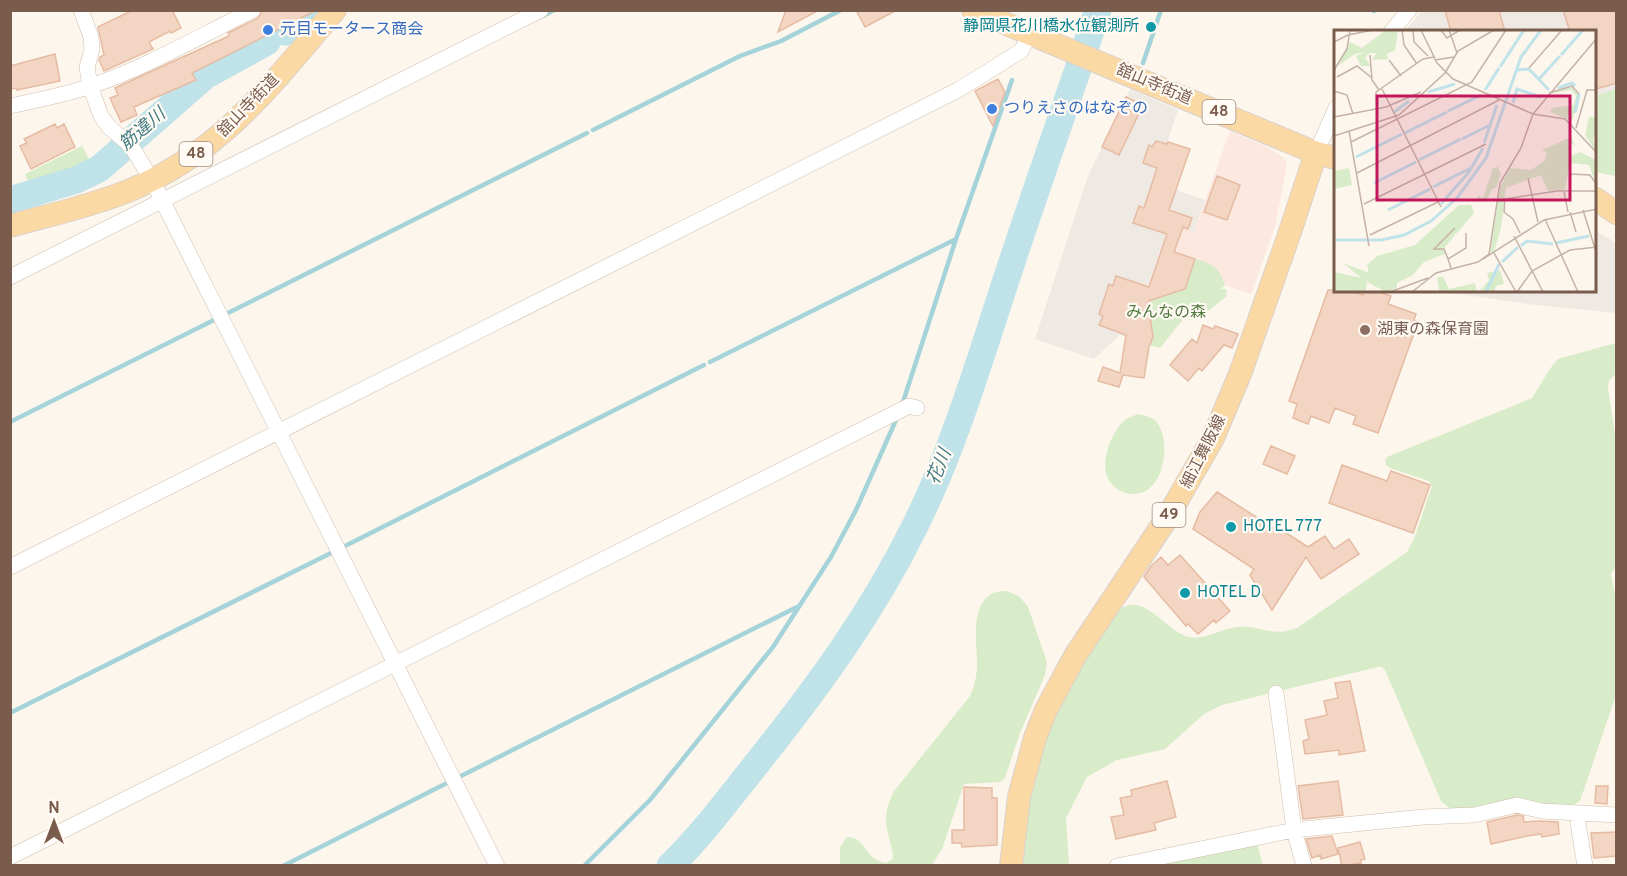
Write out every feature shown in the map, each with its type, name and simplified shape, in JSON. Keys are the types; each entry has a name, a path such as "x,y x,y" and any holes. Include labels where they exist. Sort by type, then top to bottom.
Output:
{"main road":[{"name":"舘山寺街道","path":"10,226 108,198 152,180 191,158 232,126 261,97 335,10"},
{"name":"舘山寺街道","path":"974,10 1326,155"},
{"name":"細江舞阪線","path":"1011,866 1019,797 1026,767 1047,710 1075,656 1179,498 1213,438 1240,374 1290,232 1326,155"},
{"path":"1597,200 1617,213"}],"street":[{"path":"81,10 92,43 87,67 90,86 104,122 129,143 152,180 497,866"},
{"path":"10,106 90,86 166,54 253,10"},
{"path":"10,277 541,10"},
{"path":"1393,30 1409,10"},
{"path":"10,567 958,90 1021,51 1037,36"},
{"path":"1326,155 1334,117"},
{"path":"10,857 909,406 917,408"},
{"path":"1276,693 1294,830 1304,866"},
{"path":"1117,866 1294,830 1423,817 1474,815 1517,805 1542,811 1617,815"},
{"path":"1579,813 1578,823 1585,866"}],"shaded area":[{"path":"1422,11 1616,11 1616,176 1597,172 1597,30 1406,30"},
{"path":"1130,89 1178,110 1154,182 1205,200 1194,232 1169,224 1130,339 1120,335 1094,359 1035,339 1088,176"},
{"path":"1230,131 1267,147 1284,158 1287,165 1275,227 1251,294 1225,285 1191,310 1160,348 1130,339 1169,224 1194,232"},
{"path":"1597,232 1616,243 1616,313 1528,304 1447,292 1597,292"}],"green space":[{"path":"1616,89 1616,176 1597,172 1597,96"},
{"path":"123,142 96,165 82,173 30,189 25,174 82,146 89,159"},
{"name":"みんなの森","path":"1195,259 1211,264 1218,271 1225,285 1221,289 1226,289 1227,296 1198,319 1189,320 1187,314 1160,348 1150,345 1153,336 1150,300 1185,289"},
{"path":"1616,344 1616,374 1609,380 1608,388 1616,441 1616,567 1611,574 1616,598 1616,695 1580,801 1572,806 1450,809 1441,801 1385,670 1378,667 1222,705 1204,714 1165,749 1117,760 1087,777 1066,818 1069,865 1021,866 1029,799 1045,741 1068,687 1117,611 1136,605 1145,608 1180,633 1195,638 1238,627 1273,632 1297,628 1407,552 1414,539 1432,486 1429,481 1390,468 1386,465 1387,457 1532,398 1558,359"},
{"path":"1138,414 1152,418 1158,424 1162,433 1164,456 1158,478 1152,486 1143,492 1130,494 1118,489 1110,482 1105,467 1108,449 1115,432 1126,419"},
{"path":"1007,591 1020,597 1028,607 1047,662 1045,675 1020,733 1005,778 1000,782 964,784 942,849 932,865 840,865 840,847 847,837 858,840 878,861 886,863 893,859 886,819 894,791 970,696 977,669 976,628 980,607 993,593"},
{"path":"1257,843 1263,865 1165,866 1165,862"}],"building":[{"path":"133,10 172,10 181,28 149,42 153,49 104,71 99,60 104,55 98,27"},
{"path":"263,10 317,10 192,73 196,80 134,107 137,115 121,122 110,98 118,95 115,88 229,36 228,33 258,18"},
{"path":"786,10 819,10 778,32"},
{"path":"856,10 897,10 865,27"},
{"path":"1445,10 1499,10 1504,30 1450,30"},
{"path":"1563,10 1617,10 1617,83 1597,89 1597,30 1569,30"},
{"path":"55,54 60,81 17,90 17,88 10,89 10,66"},
{"name":"つりえさのはなぞの","path":"998,79 1005,92 993,126 975,91"},
{"path":"1126,97 1143,105 1119,155 1102,147"},
{"path":"55,124 57,128 64,124 75,147 31,169 20,146 27,143 24,139"},
{"path":"1156,141 1190,149 1169,210 1192,218 1188,229 1183,227 1174,252 1195,259 1185,289 1148,301 1153,337 1144,378 1123,375 1119,387 1098,381 1103,367 1120,373 1126,335 1099,325 1103,316 1099,314 1109,284 1113,286 1116,276 1149,287 1167,234 1133,223 1139,206 1144,208 1157,168 1143,163 1149,145 1152,147"},
{"path":"1217,176 1240,185 1227,220 1204,212"},
{"path":"1328,290 1355,292 1363,295 1364,292 1378,292 1391,296 1388,304 1416,314 1414,320 1418,322 1378,433 1353,424 1356,416 1335,408 1329,423 1311,416 1308,424 1293,418 1297,404 1289,401"},
{"path":"1203,325 1213,329 1215,326 1238,334 1232,348 1224,345 1202,371 1199,368 1188,381 1170,365 1192,339 1197,343"},
{"path":"1271,446 1295,456 1287,474 1263,464"},
{"path":"1342,465 1387,481 1391,471 1430,485 1413,533 1329,503"},
{"path":"1217,492 1278,531 1280,529 1308,547 1325,536 1334,549 1349,539 1359,554 1321,579 1306,557 1272,610 1250,575 1254,569 1193,529 1200,512"},
{"name":"HOTEL D","path":"1180,555 1230,611 1216,623 1214,620 1198,634 1188,624 1186,626 1144,577 1161,557 1168,565"},
{"path":"1350,681 1365,751 1339,755 1339,750 1305,754 1303,741 1309,739 1305,720 1327,715 1324,701 1338,698 1335,683"},
{"path":"1167,781 1176,817 1154,823 1156,830 1116,839 1111,817 1124,815 1120,798 1132,796 1131,790"},
{"path":"1338,781 1343,815 1303,819 1298,786"},
{"path":"1596,786 1608,786 1607,804 1595,803"},
{"path":"964,787 992,788 992,798 997,798 997,845 962,847 961,843 952,843 952,830 964,830"},
{"path":"1517,815 1523,816 1524,822 1558,822 1559,834 1542,837 1541,834 1527,836 1491,844 1487,822"},
{"path":"1617,832 1617,856 1594,858 1591,833"},
{"path":"1332,836 1338,854 1321,859 1320,855 1312,858 1306,839"},
{"path":"1360,842 1365,859 1361,860 1361,863 1342,866 1338,848"}],"waterway":[{"path":"543,16 554,10"},
{"path":"593,130 740,56 781,41 841,10"},
{"name":"花川","path":"670,866 716,815 822,678 862,620 914,528 965,404 1098,10"},
{"path":"1143,63 1161,10"},
{"name":"筋違川","path":"285,32 308,20"},
{"name":"筋違川","path":"10,200 76,180 99,169 205,76 267,42"},
{"path":"903,402 956,239 1012,80"},
{"path":"226,314 587,133"},
{"path":"710,362 956,239"},
{"path":"10,422 216,319"},
{"path":"343,547 704,365"},
{"path":"584,866 650,800 773,647 831,557 856,510 896,420"},
{"path":"10,713 333,552"},
{"path":"459,777 799,606"},
{"path":"283,866 449,782"}],"place":[{"name":"静岡県花川橋水位観測所","path":"1151,27"},
{"name":"元目モータース商会","path":"268,30"},
{"name":"つりえさのはなぞの","path":"992,109"},
{"name":"湖東の森保育園","path":"1365,330"},
{"name":"HOTEL 777","path":"1231,527"},
{"name":"HOTEL D","path":"1185,593"}]}
